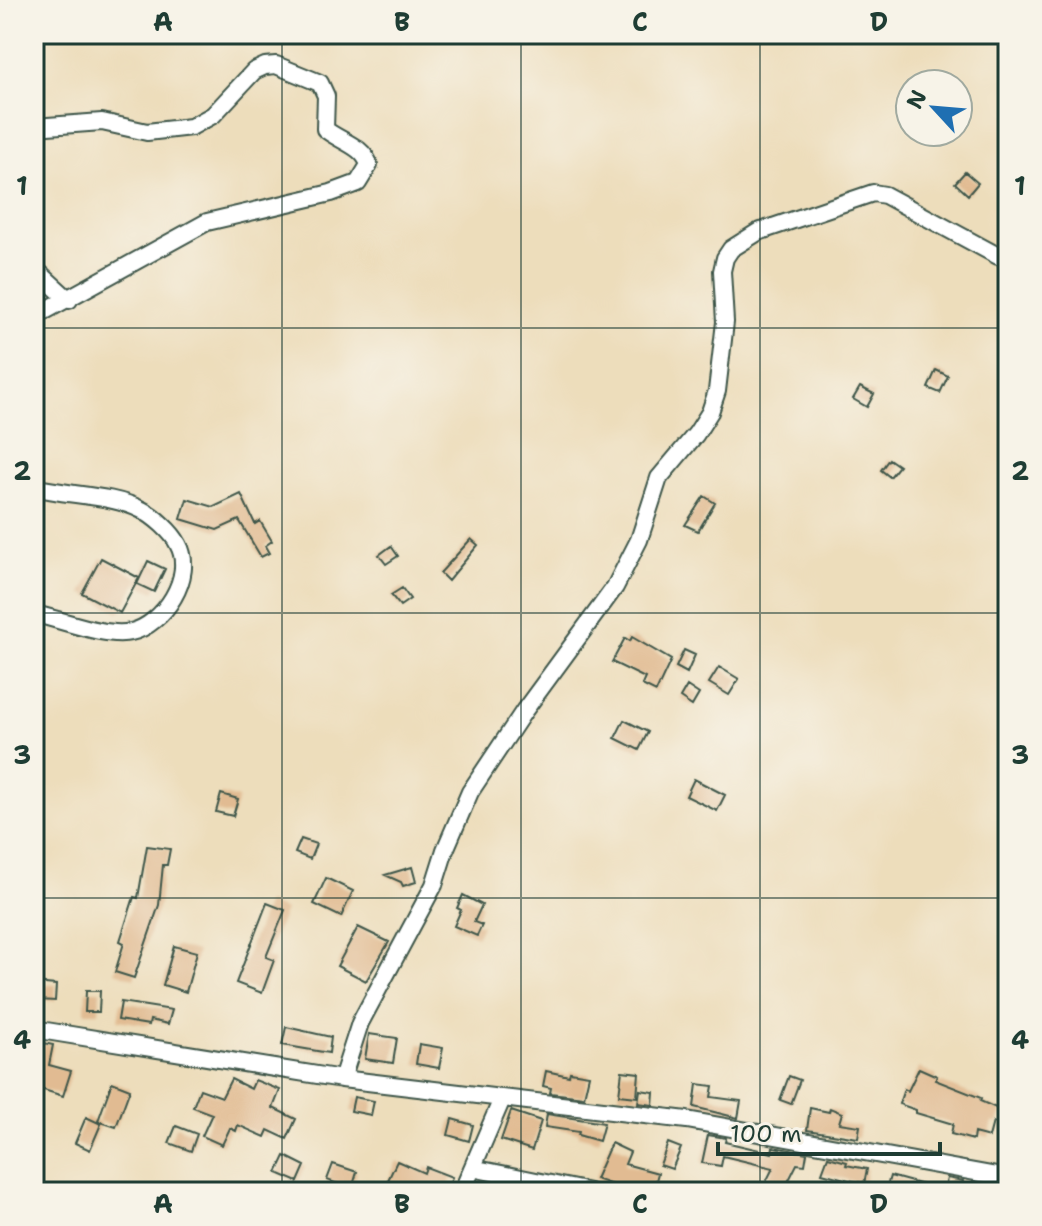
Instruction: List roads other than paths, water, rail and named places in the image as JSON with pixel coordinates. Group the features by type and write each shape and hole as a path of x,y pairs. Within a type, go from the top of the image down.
{"street":[{"path":"34,127 102,122 147,132 191,127 213,115 254,71 276,65 320,83 326,96 325,129 367,157 369,165 358,183 331,193 207,222 34,317"},
{"path":"342,1079 360,1023 434,885 470,792 524,711 615,587 639,540 659,478 710,412 717,391 725,322 722,271 731,249 758,232 873,193 885,195 1008,259"},
{"path":"34,268 69,300"},
{"path":"34,487 127,503 146,512 178,544 183,562 179,586 165,608 150,623 130,632 106,632 34,614"},
{"path":"34,1029 342,1079 687,1120 1008,1178"},
{"path":"462,1192 502,1099"},
{"path":"472,1168 590,1192"}]}
